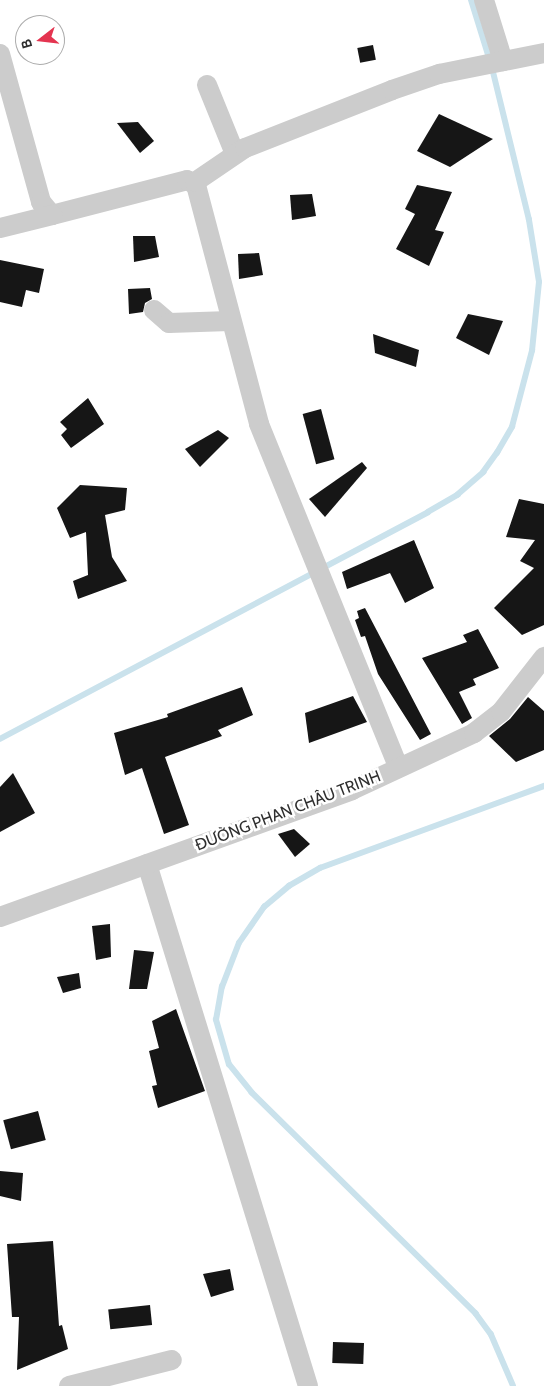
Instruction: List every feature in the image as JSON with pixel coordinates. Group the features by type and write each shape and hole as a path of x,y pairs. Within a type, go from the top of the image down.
{"street":[{"path":"484,0 501,62"},
{"path":"0,228 187,180 195,182 235,154 392,90 439,74 544,53"},
{"path":"0,54 41,202 52,215"},
{"path":"207,86 235,154"},
{"path":"195,182 230,321 259,424 399,768"},
{"path":"154,310 169,323 230,321"},
{"name":"ĐƯỜNG PHAN CHÂU TRINH","path":"0,917 352,790 474,733 501,712 544,657"},
{"path":"146,864 308,1386"},
{"path":"69,1386 172,1360"}],"building":[{"path":"373,45 376,60 360,63 357,48"},
{"path":"439,114 493,139 450,167 417,151"},
{"path":"138,122 154,141 140,153 117,123"},
{"path":"417,185 452,192 435,230 444,232 429,266 396,249 415,214 405,209"},
{"path":"312,194 316,216 292,220 290,195"},
{"path":"133,236 155,236 159,257 134,262"},
{"path":"259,253 263,275 239,279 238,254"},
{"path":"0,260 44,269 39,293 26,290 22,307 0,302"},
{"path":"150,288 152,299 145,303 143,312 129,314 128,289"},
{"path":"468,314 503,321 489,355 456,338"},
{"path":"373,334 419,350 416,367 375,353"},
{"path":"88,398 104,424 71,448 61,435 67,429 60,422"},
{"path":"321,409 334,459 316,464 303,414"},
{"path":"218,430 229,438 200,467 185,449"},
{"path":"362,462 367,468 325,517 309,499"},
{"path":"80,485 127,488 125,510 105,515 112,557 127,581 78,599 73,581 88,575 86,532 70,538 57,508"},
{"path":"519,499 544,504 544,625 522,635 494,608 534,568 520,561 535,540 506,537"},
{"path":"414,540 434,588 405,603 390,573 347,589 342,572"},
{"path":"365,608 431,734 420,740 378,674 365,636 361,637 355,620 359,618 357,611"},
{"path":"478,629 499,668 473,679 476,685 459,692 472,718 462,724 422,658 467,642 463,635"},
{"path":"242,687 253,715 218,730 222,736 165,757 189,825 164,834 142,768 125,775 114,733 168,717 167,714"},
{"path":"353,696 367,722 309,743 305,713"},
{"path":"528,697 544,711 544,750 516,762 489,736 510,719"},
{"path":"13,773 35,813 0,832 0,787"},
{"path":"294,829 310,844 295,857 278,834"},
{"path":"110,924 111,957 96,960 92,926"},
{"path":"134,950 154,952 147,989 129,989"},
{"path":"79,973 81,988 63,993 57,977"},
{"path":"176,1009 205,1091 158,1108 152,1086 157,1085 149,1051 159,1048 152,1021"},
{"path":"38,1111 46,1140 11,1149 3,1120"},
{"path":"0,1171 23,1173 21,1201 0,1196"},
{"path":"53,1241 59,1326 62,1325 68,1349 17,1370 19,1317 12,1317 7,1244"},
{"path":"230,1269 234,1290 211,1297 203,1274"},
{"path":"150,1305 152,1325 110,1329 108,1309"},
{"path":"333,1342 364,1343 363,1364 332,1363"}],"waterway":[{"path":"0,739 428,512 457,495 483,472 497,453 512,427 532,351 539,282 529,220 492,68 471,0"},
{"path":"513,1386 491,1335 476,1314 252,1093 229,1065 216,1020 222,987 239,943 264,907 289,886 320,868 544,786"}]}
